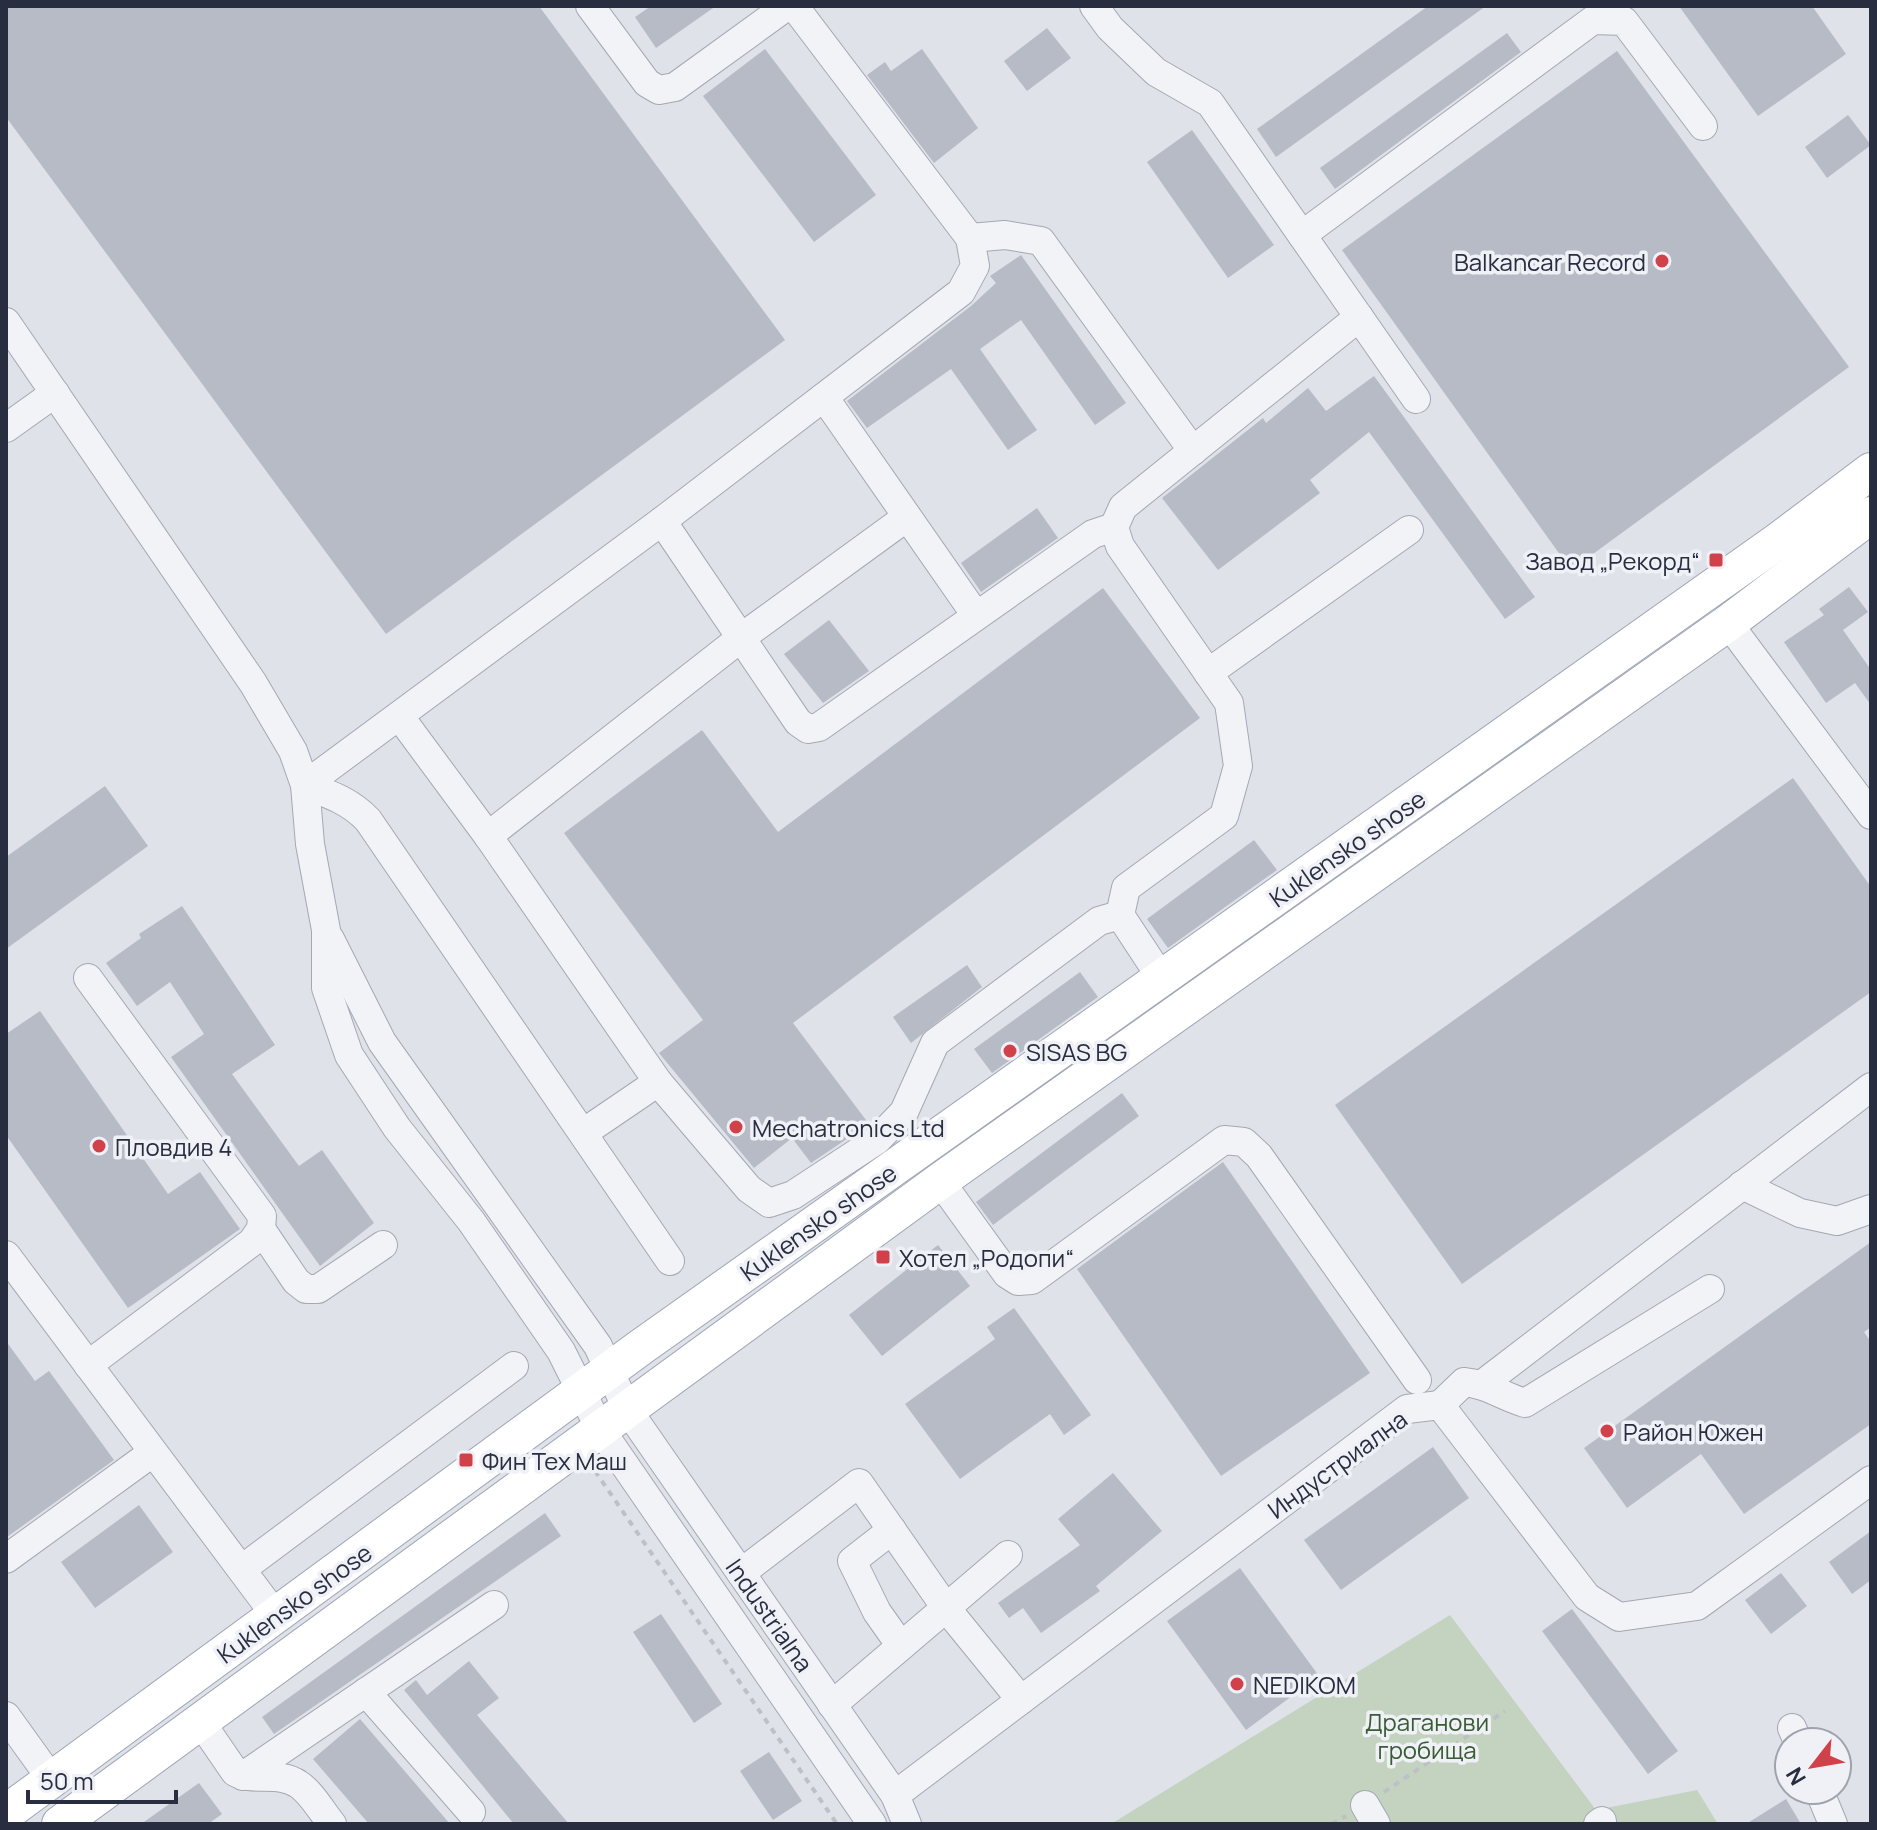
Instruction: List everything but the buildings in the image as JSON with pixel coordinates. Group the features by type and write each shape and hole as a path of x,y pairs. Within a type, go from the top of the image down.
{"main road":[{"name":"Kuklensko shose","path":"6,1813 595,1382 1778,541 1871,471"},
{"name":"Kuklensko shose","path":"60,1824 940,1181 1728,623 1871,515"}],"street":[{"path":"590,6 647,83 659,90 675,87 787,6"},
{"path":"305,785 662,521 961,292 975,266 970,238 794,6"},
{"path":"1094,6 1110,28 1156,72 1210,103 1416,399"},
{"path":"1302,235 1593,20 1624,21 1703,126"},
{"path":"970,238 1005,235 1041,241 1193,451"},
{"path":"1162,979 1120,915 1126,888 1224,816 1238,766 1229,703 1120,546 1114,527 1123,507 1359,317"},
{"path":"6,322 269,707 293,751 305,785 310,844 326,930 326,988 349,1055 397,1128 471,1221 561,1351 595,1382 614,1419"},
{"path":"6,428 55,393"},
{"path":"824,397 975,614"},
{"path":"488,836 742,637 907,517"},
{"path":"662,521 798,722 808,729 819,727 975,614 1093,534 1114,527"},
{"path":"1208,673 1409,530"},
{"path":"1728,623 1871,815"},
{"path":"400,717 488,836 658,1082 749,1189 769,1203 793,1195 877,1140 904,1112 935,1043 1099,921 1120,915"},
{"path":"305,785 337,796 356,807 368,820 670,1261"},
{"path":"326,930 382,1042 598,1346 595,1382"},
{"path":"88,978 262,1216 261,1229 252,1242 88,1365"},
{"path":"583,1133 658,1082"},
{"path":"1484,1383 1871,1087"},
{"path":"940,1181 1007,1274 1018,1281 1032,1280 1224,1140 1244,1142 1259,1156 1417,1380"},
{"path":"1742,1185 1800,1213 1837,1221 1871,1209"},
{"path":"261,1229 296,1281 306,1289 318,1289 383,1245"},
{"path":"6,1255 276,1616"},
{"path":"1440,1405 1464,1382 1484,1383 1503,1396 1525,1403 1710,1289"},
{"path":"242,1569 514,1366"},
{"name":"Индустриална","path":"895,1795 1407,1409 1440,1405 1587,1597 1619,1617 1697,1606 1871,1480"},
{"name":"Industrialna","path":"614,1419 741,1573 895,1795 907,1824"},
{"name":"Industrialna","path":"614,1419 872,1824"},
{"path":"6,1559 152,1453"},
{"path":"741,1573 859,1483 946,1608 1021,1700"},
{"path":"892,1530 852,1561 877,1612 901,1646"},
{"path":"832,1705 1008,1555"},
{"path":"243,1776 494,1605"},
{"path":"366,1692 471,1812"},
{"path":"6,1716 52,1780"},
{"path":"200,1721 235,1772 243,1776 285,1778 300,1784 332,1824"}],"path":[{"path":"595,1471 837,1824"},
{"path":"1332,1824 1370,1815 1505,1711"}],"green space":[{"name":"Драганови гробища","path":"1450,1615 1596,1810 1697,1790 1718,1824 1111,1824"}],"place":[{"name":"Balkancar Record","path":"1662,261"},
{"name":"Завод „Рекорд“","path":"1716,560"},
{"name":"SISAS BG","path":"1010,1051"},
{"name":"Mechatronics Ltd","path":"736,1127"},
{"name":"Пловдив 4","path":"99,1146"},
{"name":"Хотел „Родопи“","path":"883,1257"},
{"name":"Район Южен","path":"1607,1431"},
{"name":"Фин Тех Маш","path":"466,1460"},
{"name":"NEDIKOM","path":"1237,1684"}]}
